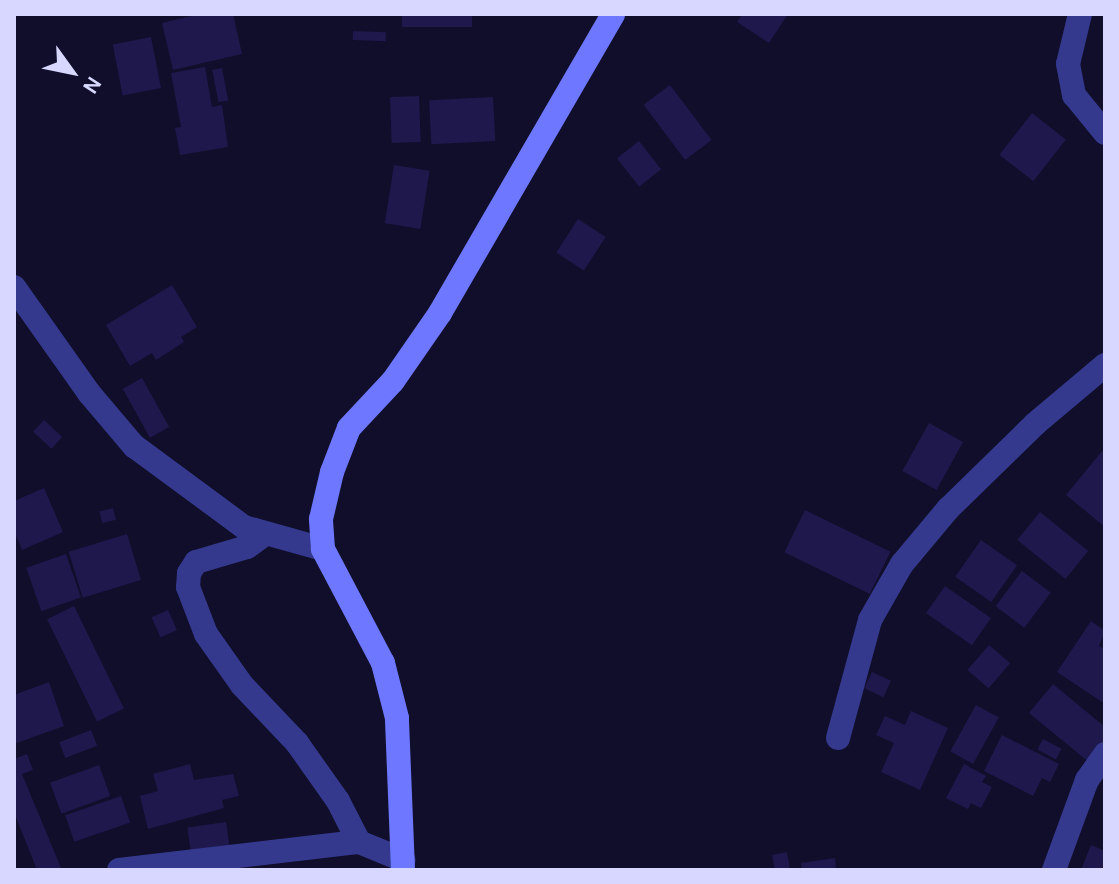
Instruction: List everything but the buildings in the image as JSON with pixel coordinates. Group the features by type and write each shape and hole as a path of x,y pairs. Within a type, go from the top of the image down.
{"street":[{"path":"119,870 359,842 403,865 397,718 383,663 323,549 321,519 332,472 349,428 393,381 440,313 613,14"},
{"path":"1080,14 1068,64 1074,95 1105,133"},
{"path":"14,287 89,393 134,446 244,527 323,549"},
{"path":"838,738 870,620 902,564 948,509 1035,424 1105,365"},
{"path":"265,534 247,547 196,562 189,573 188,587 206,634 242,685 297,743 338,801 359,842"},
{"path":"1054,870 1087,780 1105,754"}]}
